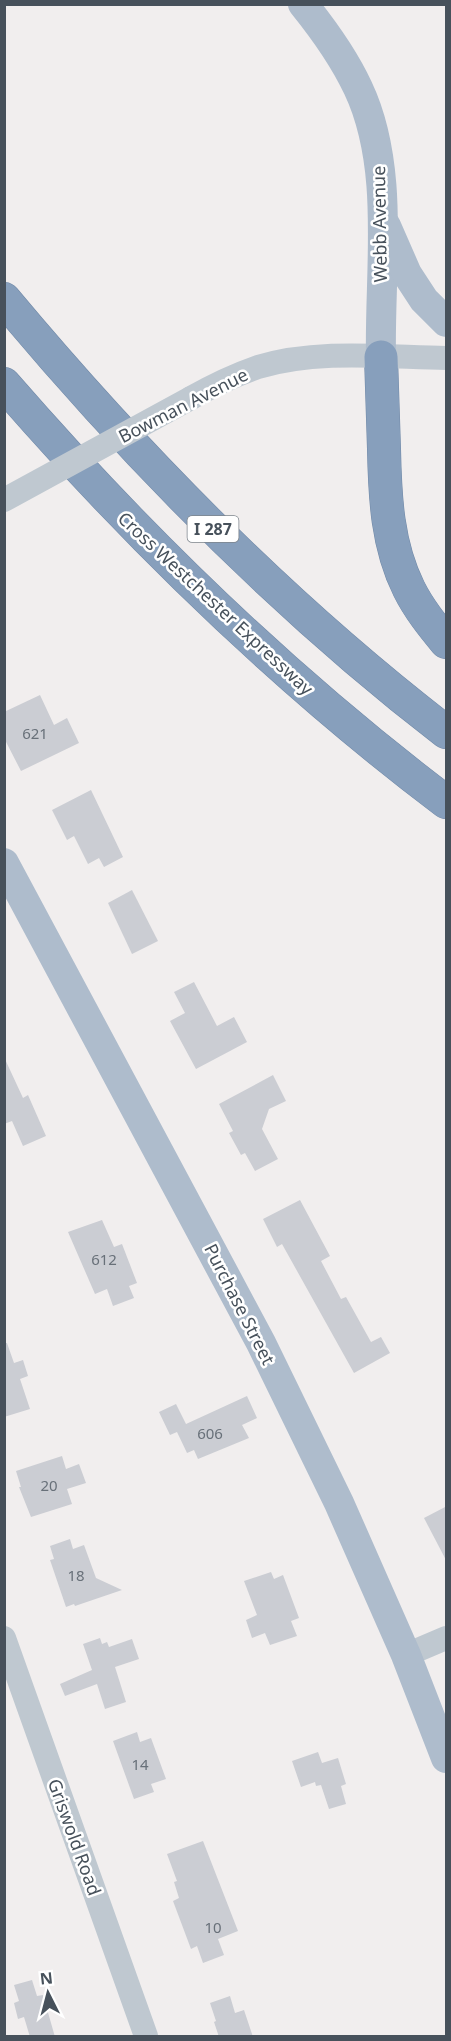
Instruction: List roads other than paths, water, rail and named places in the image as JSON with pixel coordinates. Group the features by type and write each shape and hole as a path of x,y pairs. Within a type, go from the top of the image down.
{"highway":[{"name":"I 287","path":"4,299 105,417 211,527 330,637 447,732"},
{"path":"381,357 385,488 392,539 408,588 420,609 447,642"},
{"name":"Cross Westchester Expressway","path":"4,384 118,510 229,620 317,698 447,802"}],"main road":[{"name":"Webb Avenue","path":"303,4 344,62 359,90 371,124 378,154 382,218 381,357"},
{"path":"382,218 407,274 424,300 447,322"},
{"name":"Purchase Street","path":"4,863 261,1343 339,1503 406,1655 447,1758"}],"street":[{"name":"Bowman Avenue","path":"4,500 191,398 258,367 332,356 447,358"},
{"name":"Griswold Road","path":"4,1638 146,2037"},
{"path":"406,1655 447,1638"}]}
